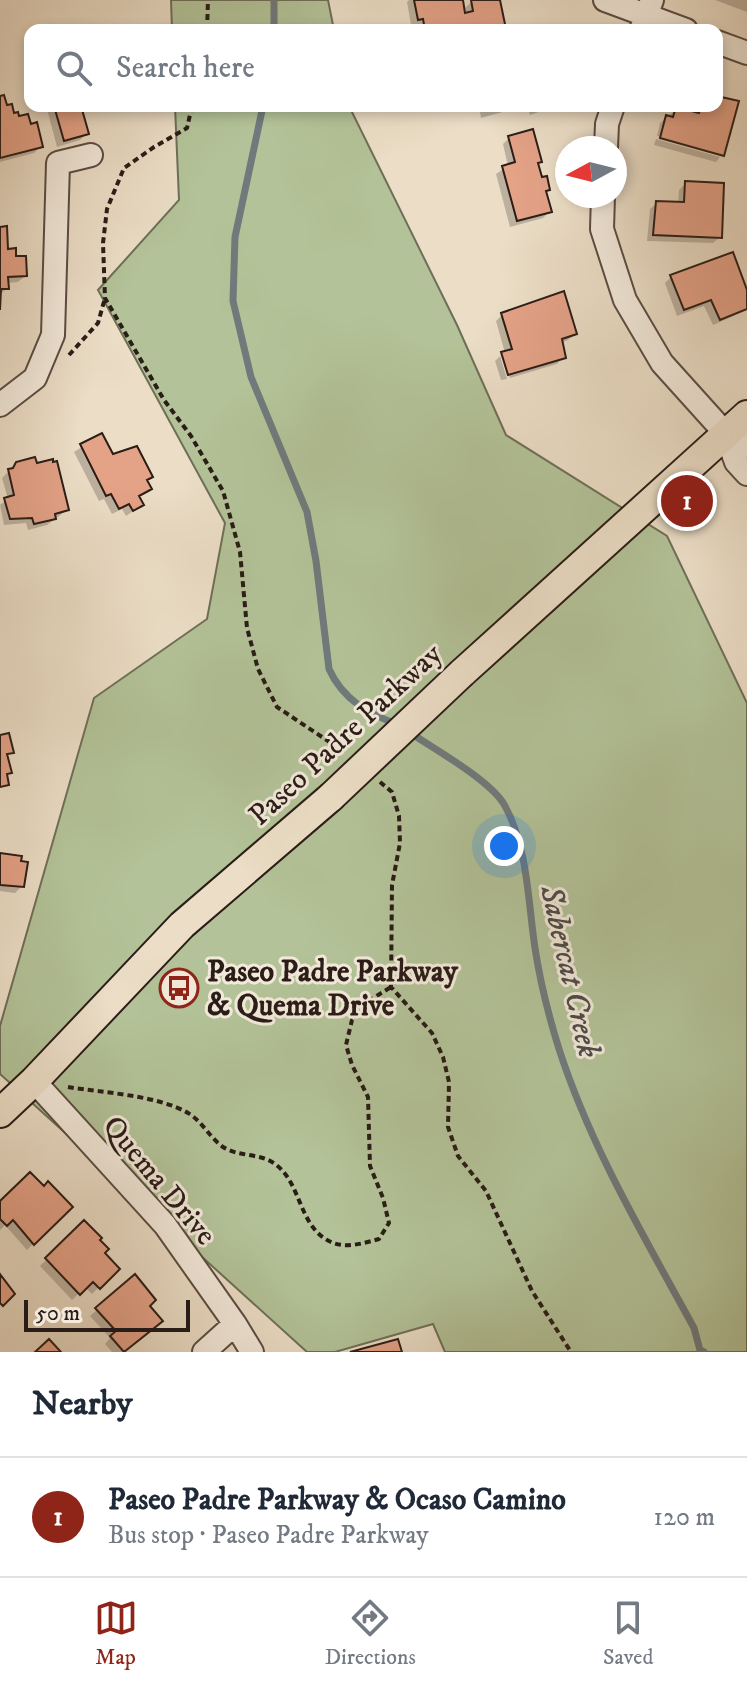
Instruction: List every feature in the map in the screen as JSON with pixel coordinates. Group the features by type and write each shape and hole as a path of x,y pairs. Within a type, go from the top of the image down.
{"main road":[{"name":"Paseo Padre Parkway","path":"0,1113 182,925 331,797 462,673 736,440 747,415"}],"street":[{"path":"605,0 670,24"},
{"path":"723,44 747,53"},
{"path":"606,136 611,112"},
{"path":"0,405 35,378 53,335 58,163 91,155"},
{"path":"603,208 602,229 625,300 662,363 736,440 736,462 747,474"},
{"name":"Quema Drive","path":"34,1081 165,1225 252,1352"},
{"path":"204,1352 235,1324"}],"path":[{"path":"207,24 208,0"},
{"path":"35,378 75,351 98,323 105,298 103,243 107,209 124,168 187,128 191,112"},
{"path":"105,298 149,375 191,436 223,491 240,552 247,628 258,669 277,707 343,751"},
{"path":"379,781 392,792 399,816 400,843 392,885 391,987 432,1033 443,1057 449,1082 448,1127 458,1156 486,1191 532,1291 571,1352"},
{"path":"34,1081 166,1104 190,1114 225,1148 274,1162 289,1178 311,1225 331,1242 351,1246 379,1239 389,1223 370,1166 368,1097 346,1045 352,1020 367,1002 391,987"}],"green space":[{"path":"171,0 328,0 333,24 172,24"},
{"path":"175,112 352,112 457,325 506,435 667,536 747,703 747,1352 445,1352 433,1324 335,1352 307,1352 0,1074 0,1026 94,698 207,619 225,523 98,290 179,200"}],"building":[{"path":"414,0 463,0 465,13 473,11 471,0 500,0 505,24 424,24 423,19 418,20"},
{"path":"4,95 7,105 12,104 14,113 18,112 19,116 28,114 31,124 37,122 43,147 0,158 0,96"},
{"path":"723,97 739,101 724,156 660,138 666,115 673,117 674,112 723,112"},
{"path":"56,112 83,112 89,134 64,141"},
{"path":"533,129 542,162 538,163 542,177 547,176 550,190 546,191 552,212 517,221 502,166 515,162 508,136"},
{"path":"685,181 724,183 722,238 653,235 656,201 684,202"},
{"path":"7,226 8,249 16,248 16,256 26,256 27,276 8,277 9,289 1,289 0,310 0,227"},
{"path":"733,252 747,290 747,309 720,320 711,300 684,310 670,275"},
{"path":"564,291 577,334 562,339 566,358 508,375 501,352 512,349 501,313"},
{"path":"102,433 113,454 137,446 153,477 147,480 152,489 139,496 144,505 133,511 129,504 119,509 111,494 106,496 80,444"},
{"path":"35,457 37,463 57,461 69,510 55,514 56,519 34,524 32,518 10,519 4,498 14,495 8,469 13,468 16,462"},
{"path":"9,733 14,753 7,754 12,773 7,774 9,785 0,787 0,735"},
{"path":"0,853 22,856 21,861 28,862 24,887 0,885"},
{"path":"30,1172 44,1186 48,1181 73,1207 34,1245 13,1220 7,1226 0,1219 0,1201"},
{"path":"84,1220 102,1238 100,1240 109,1249 105,1253 120,1269 100,1289 93,1282 80,1295 45,1258"},
{"path":"0,1274 15,1294 3,1306 0,1303"},
{"path":"135,1274 156,1300 150,1306 163,1321 124,1352 110,1336 116,1331 95,1308"},
{"path":"49,1339 61,1352 35,1352"},
{"path":"398,1339 402,1352 350,1352"}],"waterway":[{"name":"Sabercat Creek","path":"274,0 274,24"},
{"name":"Sabercat Creek","path":"262,112 235,237 233,301 251,377 307,512 329,669 349,697 377,716 399,725"},
{"name":"Sabercat Creek","path":"409,732 488,786 505,806 513,822 523,857 545,999 572,1086 603,1157 694,1328 700,1350 704,1352"}],"place":[{"name":"Paseo Padre Parkway & Ocaso Camino","path":"687,501"},
{"name":"Paseo Padre Parkway & Quema Drive","path":"179,988"}]}
